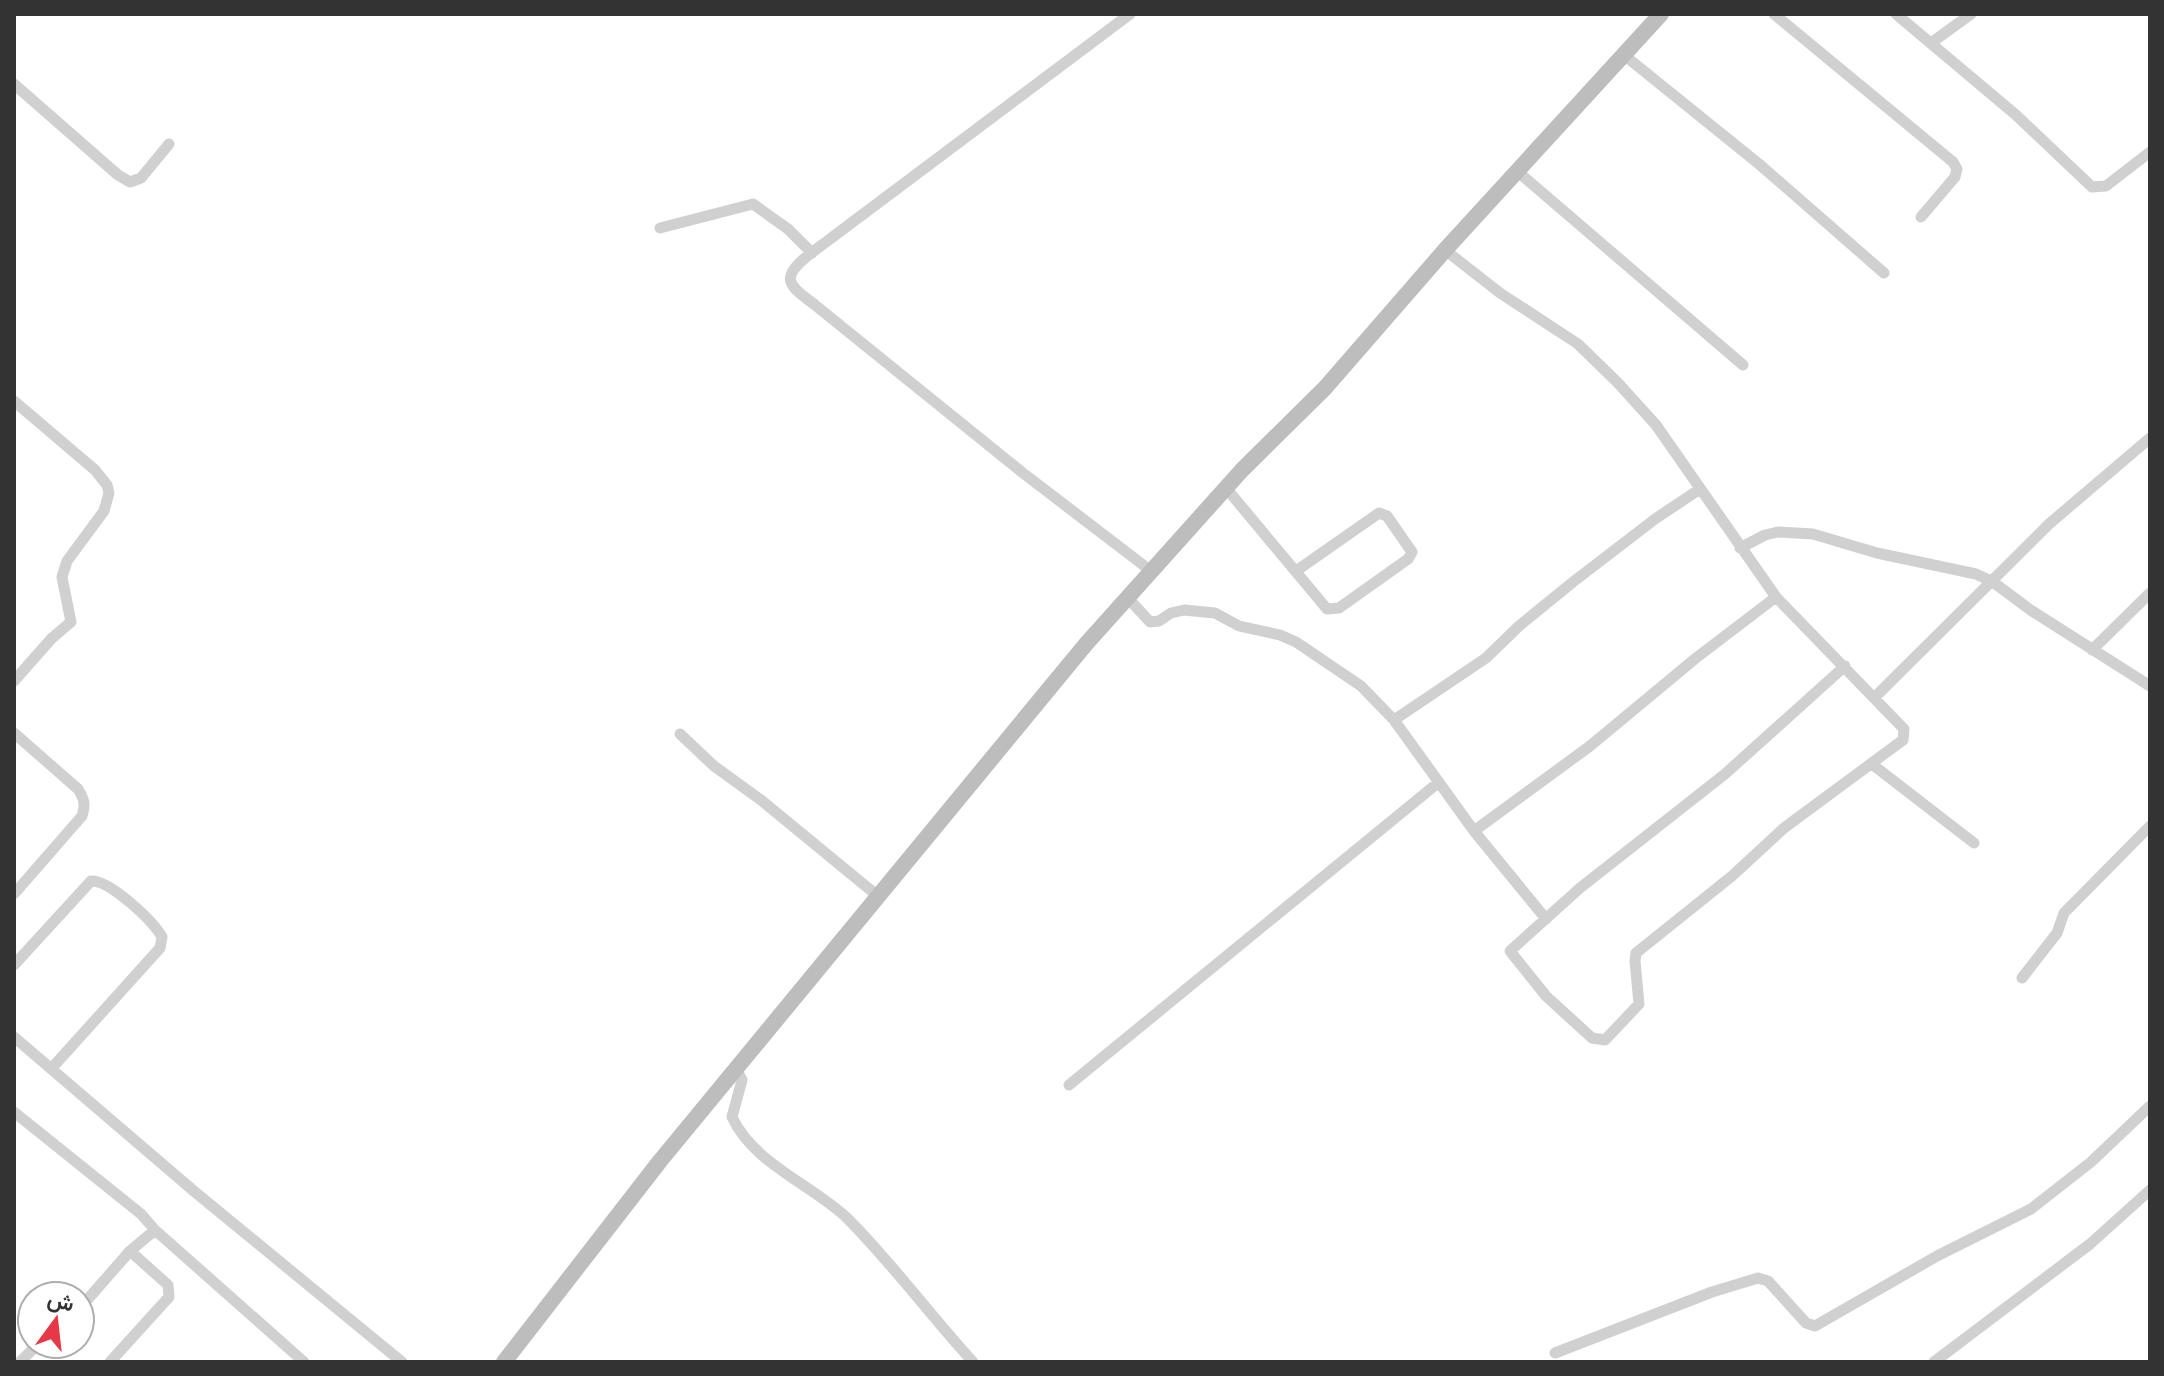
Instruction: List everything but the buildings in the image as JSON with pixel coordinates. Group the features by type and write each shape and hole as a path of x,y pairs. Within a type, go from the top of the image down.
{"street":[{"path":"1130,14 812,253 794,268 790,279 791,284 1023,473 1151,571"},
{"path":"504,1362 651,1173 1127,597 1226,488 1325,388 1445,250 1661,14"},
{"path":"1774,14 1953,162 1957,169 1955,177 1921,217"},
{"path":"1896,14 2016,115 2079,178 2092,187 2106,186 2150,152"},
{"path":"1931,43 1971,14"},
{"path":"1624,55 1759,164 1884,273"},
{"path":"14,84 130,182 141,178 169,144"},
{"path":"1517,171 1743,365"},
{"path":"660,228 753,204 788,229 812,253"},
{"path":"1445,250 1500,293 1578,344 1618,383 1656,425 1776,597 1845,666 1904,729 1904,737 1873,765 1784,828 1669,929 1636,953 1639,1004 1605,1040 1592,1038 1546,996 1510,951 1580,888 1725,774 1845,666"},
{"path":"14,401 95,470 107,485 109,493 104,511 67,561 62,577 71,622 52,638 14,681"},
{"path":"1874,698 2049,524 2150,438"},
{"path":"1226,488 1327,609 1333,610 1408,559 1412,552 1387,516 1379,513 1296,571"},
{"path":"1394,720 1486,658 1573,582 1700,489"},
{"path":"1740,548 1765,535 1793,532 1813,534 1877,553 1958,569 1993,582 2032,611 2150,686"},
{"path":"2092,650 2150,593"},
{"path":"1127,597 1150,622 1184,610 1206,611 1239,626 1280,635 1296,642 1361,686 1394,720 1474,831 1546,919"},
{"path":"1474,831 1590,746 1696,658 1776,597"},
{"path":"14,733 78,789 85,800 82,816 14,894"},
{"path":"680,734 723,773 761,800 879,897"},
{"path":"1873,765 1974,843"},
{"path":"1069,1085 1439,782"},
{"path":"2022,978 2057,933 2064,913 2073,902 2150,826"},
{"path":"14,965 91,881 107,884 162,937 160,948 51,1069"},
{"path":"14,1037 195,1192 402,1362"},
{"path":"736,1069 742,1080 732,1117 746,1139 846,1217 973,1362"},
{"path":"1555,1353 1712,1292 1758,1278 1768,1281 1806,1323 1815,1326 1937,1256 2031,1209 2091,1162 2150,1106"},
{"path":"14,1112 141,1214 155,1230 304,1362"},
{"path":"1934,1362 2090,1244 2150,1190"},
{"path":"96,1290 130,1251 155,1230"},
{"path":"110,1362 169,1297 168,1285 130,1251"}]}
